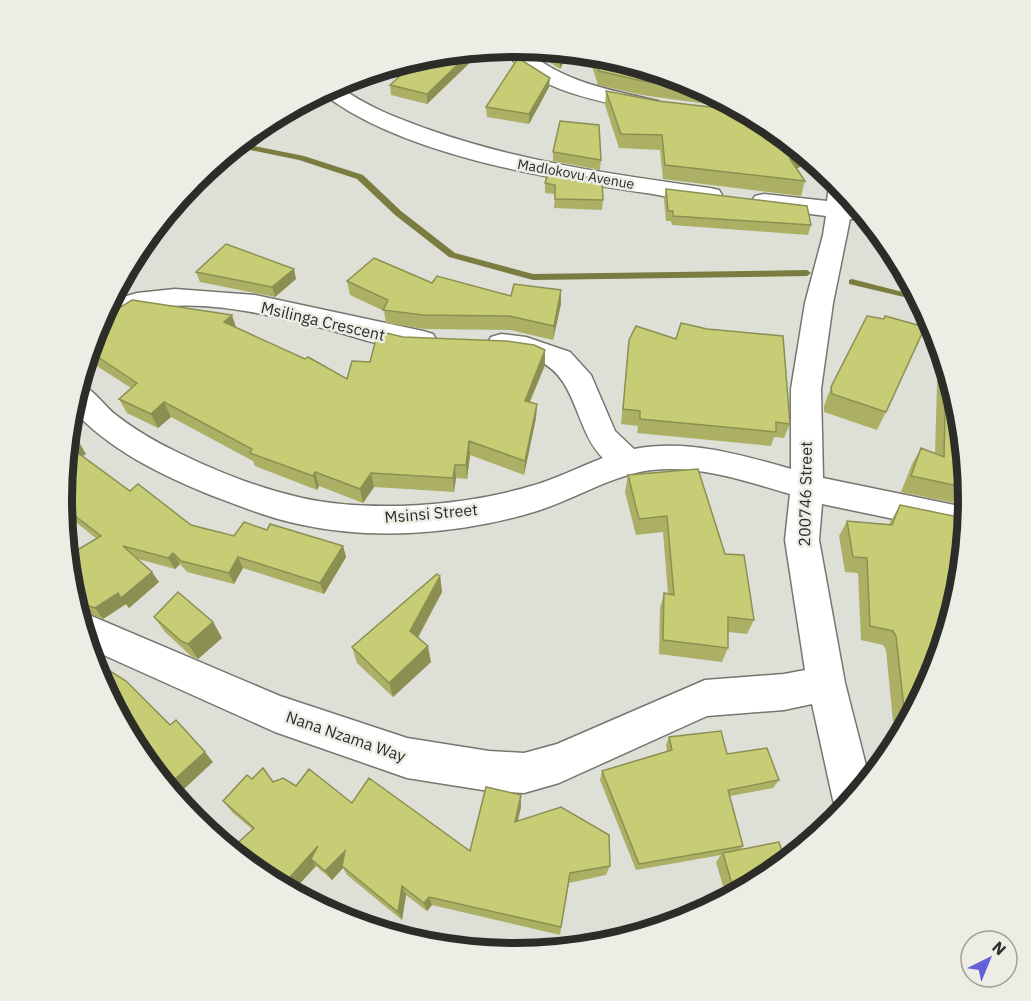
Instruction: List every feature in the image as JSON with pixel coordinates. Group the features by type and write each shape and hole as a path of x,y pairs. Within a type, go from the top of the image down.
{"street":[{"path":"525,57 537,69 573,86 668,109"},
{"name":"Madlokovu Avenue","path":"338,95 361,110 449,146 523,165 621,183 734,198 843,202"},
{"name":"200746 Street","path":"847,206 836,235 819,303 806,389 807,486 802,540 826,683 852,790"},
{"name":"Msilinga Crescent","path":"117,306 181,297 232,300 409,340 520,345 553,354 564,362 582,385 591,414 605,440 627,462"},
{"name":"Msinsi Street","path":"84,402 106,424 137,445 185,469 261,500 326,516 378,518 451,514 519,503 563,490 627,462 670,457 715,462 764,472 807,486 958,519"},
{"name":"Nana Nzama Way","path":"93,633 275,712 407,758 489,771 524,773 560,764 705,698 784,692 826,683"}],"building":[{"path":"518,58 550,78 529,114 486,107"},
{"path":"462,61 427,94 390,85 405,71"},
{"path":"597,65 630,72 666,84 643,81 599,71"},
{"path":"606,91 658,101 722,108 762,132 795,157 790,159 805,181 665,165 662,135 621,134"},
{"path":"560,121 599,125 601,160 553,152"},
{"path":"549,170 602,180 603,200 555,199 555,185 545,183"},
{"path":"666,189 807,206 811,225 673,216 673,211 668,211"},
{"path":"226,244 294,269 272,287 196,272"},
{"path":"374,258 432,283 437,276 511,296 514,284 561,290 554,326 509,316 423,315 383,310 388,300 347,281"},
{"path":"132,300 232,315 224,322 305,359 308,357 347,379 352,361 370,362 378,331 403,337 506,341 534,345 545,350 525,401 537,404 525,461 469,441 466,465 455,465 453,478 371,473 360,489 315,472 313,476 250,453 252,449 164,402 151,414 119,399 137,383 97,356 115,310"},
{"path":"867,316 884,319 885,316 923,326 924,329 886,412 832,394 831,387"},
{"path":"681,323 707,329 783,336 790,424 776,422 776,432 640,419 640,411 623,409 629,340 636,326 676,339"},
{"path":"945,392 955,443 959,486 911,476 921,448 944,457"},
{"path":"75,451 130,491 138,484 191,525 234,536 244,522 267,530 270,524 343,546 320,583 238,557 229,573 181,561 173,553 168,558 123,546 152,572 121,598 118,593 95,608 85,605 75,551 101,536 72,514"},
{"path":"698,469 725,554 744,555 754,620 728,617 728,648 663,640 664,593 674,595 667,516 639,519 628,475"},
{"path":"900,505 958,517 955,558 944,615 925,670 907,709 904,708 896,636 893,631 870,626 867,558 853,557 847,521 892,525"},
{"path":"437,574 440,576 410,631 428,646 389,683 352,647"},
{"path":"178,592 213,622 188,644 181,641 154,617"},
{"path":"110,671 126,681 170,725 176,720 205,752 175,779 160,765 131,722 108,673"},
{"path":"721,731 727,754 767,748 779,780 728,790 743,846 639,864 602,771 672,750 669,737"},
{"path":"263,768 273,782 283,778 296,786 309,769 352,803 369,778 470,851 486,787 521,795 515,822 561,807 609,835 610,866 570,873 561,927 429,897 424,903 402,886 398,912 342,866 345,851 325,871 311,859 318,846 287,880 236,844 254,828 223,801 247,775 252,779"},
{"path":"779,842 783,854 733,887 723,853"}],"waterway":[{"path":"248,147 301,158 360,177 398,213 452,255 533,277 807,273"},
{"path":"852,282 909,296"}]}
